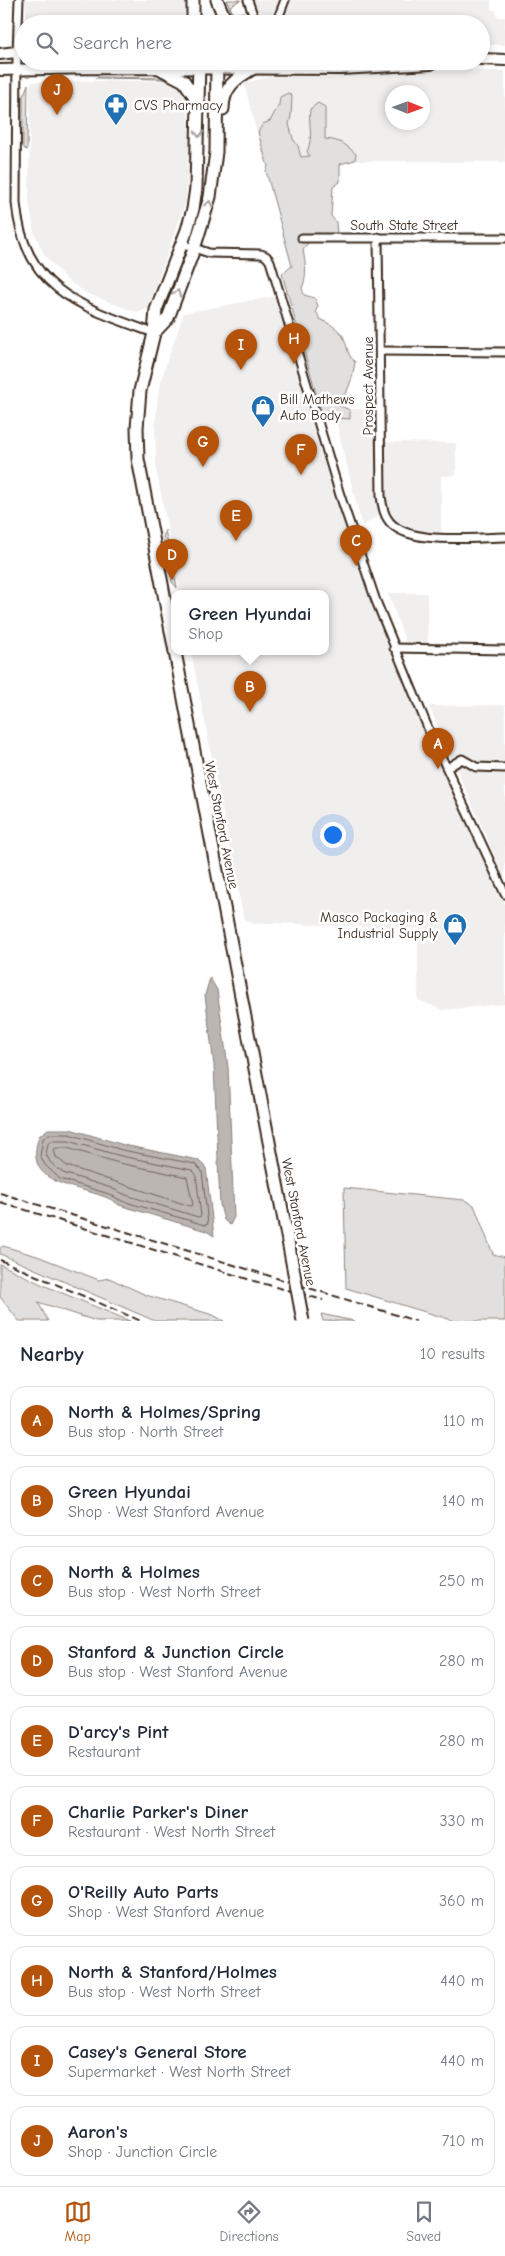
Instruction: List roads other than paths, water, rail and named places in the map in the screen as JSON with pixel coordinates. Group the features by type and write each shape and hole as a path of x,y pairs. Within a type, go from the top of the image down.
{"main road":[{"path":"193,0 193,15"},
{"path":"198,0 199,15"},
{"path":"217,0 217,15"},
{"path":"217,0 223,15"},
{"path":"0,54 15,52"},
{"path":"490,59 505,60"},
{"path":"0,70 15,69"},
{"path":"163,70 184,81 199,103"},
{"name":"West Stanford Avenue","path":"171,636 139,471 136,428 140,391 154,333 156,310 182,244 193,209 196,188 199,70"},
{"name":"West Stanford Avenue","path":"154,333 168,318 194,249 210,197 216,152 217,70"},
{"path":"216,152 222,142 224,95 234,81 250,70"},
{"name":"West Stanford Avenue","path":"175,655 303,1321"}],"street":[{"path":"19,0 19,15"},
{"path":"248,0 252,15"},
{"path":"279,15 285,0"},
{"path":"16,70 16,203 18,222 31,258 48,280 70,298 154,333"},
{"name":"Prospect Avenue","path":"378,237 381,496 386,518 397,529 423,537 505,537"},
{"name":"South State Street","path":"302,238 505,238"},
{"path":"182,244 194,249 217,254 261,254 270,261 340,495 366,574 394,648 505,894"},
{"path":"380,351 505,352"},
{"path":"394,648 505,650"},
{"path":"447,768 462,760 476,768 505,768"}],"water":[{"path":"210,978 217,990 228,1067 234,1217 230,1225 224,1220 220,1205 214,1065 205,995"},
{"path":"48,1129 70,1129 124,1145 198,1160 206,1168 214,1236 206,1231 119,1205 108,1198 62,1184 49,1178 40,1168 36,1155 39,1136"}],"railway":[{"path":"0,1193 416,1321"},
{"path":"0,1202 254,1281 323,1300"},
{"path":"0,1260 141,1321"}],"place":[{"name":"Aaron's","path":"57,115"},
{"name":"CVS Pharmacy","path":"116,126"},
{"name":"North & Stanford/Holmes","path":"294,364"},
{"name":"Casey's General Store","path":"241,370"},
{"name":"Bill Mathews Auto Body","path":"263,428"},
{"name":"O'Reilly Auto Parts","path":"203,467"},
{"name":"Charlie Parker's Diner","path":"301,475"},
{"name":"D'arcy's Pint","path":"236,541"},
{"name":"North & Holmes","path":"356,566"},
{"name":"Stanford & Junction Circle","path":"172,580"},
{"name":"Green Hyundai","path":"250,712"},
{"name":"North & Holmes/Spring","path":"438,769"},
{"name":"Masco Packaging & Industrial Supply","path":"455,946"}]}
